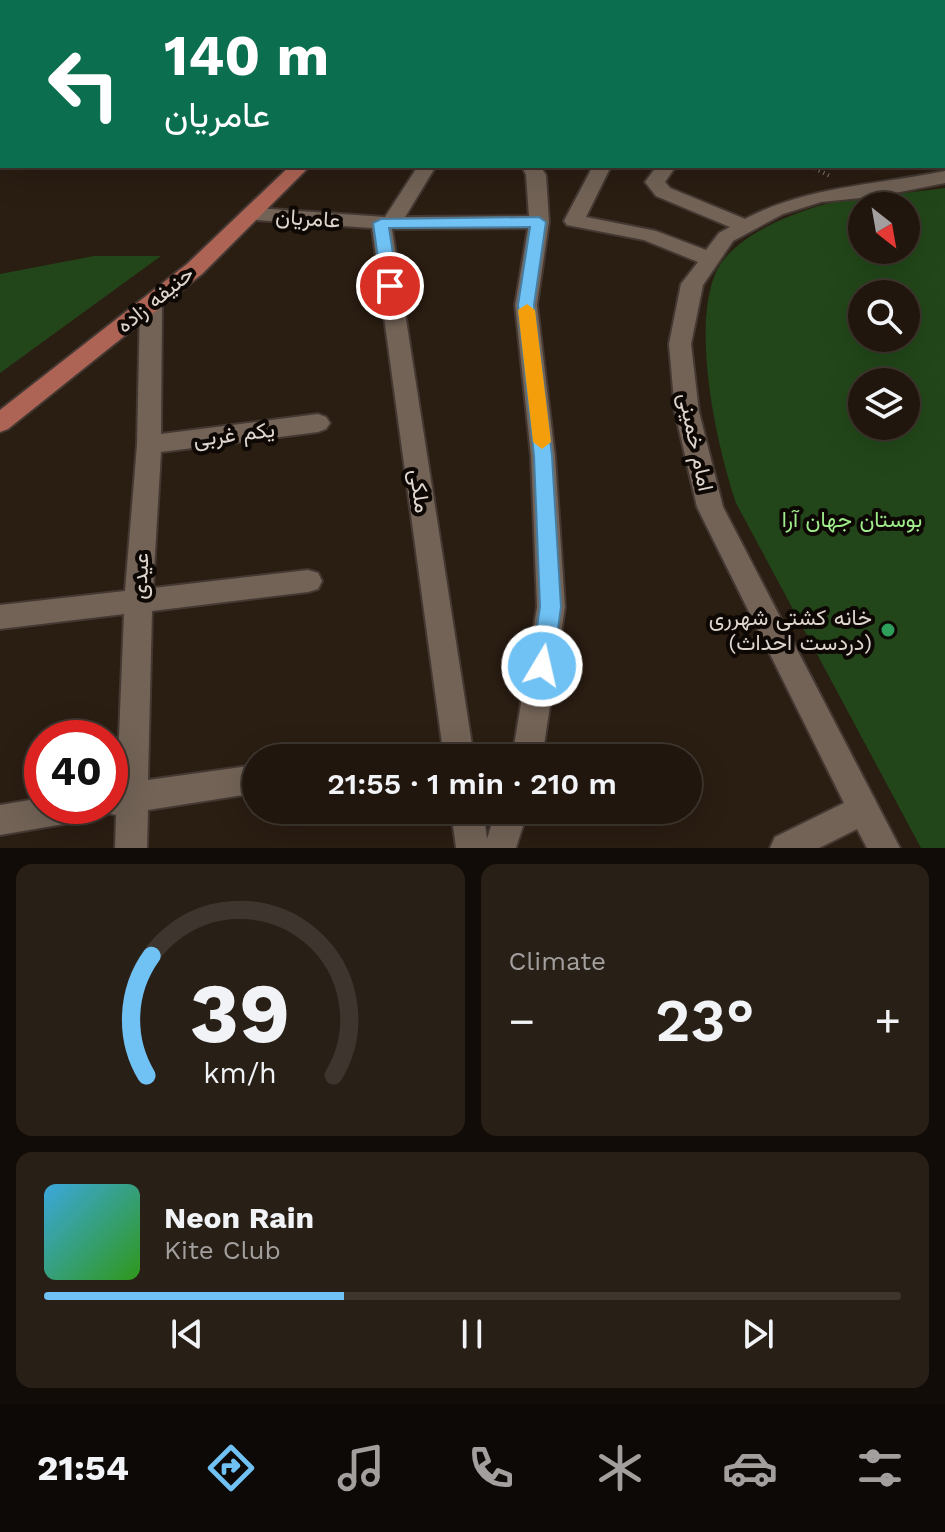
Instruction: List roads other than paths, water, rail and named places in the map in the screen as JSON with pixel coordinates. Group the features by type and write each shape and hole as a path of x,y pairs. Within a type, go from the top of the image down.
{"main road":[{"name":"حنیفه زاده","path":"0,423 151,304 256,214 299,168"}],"street":[{"path":"386,223 426,168"},
{"path":"529,744 551,607 543,456 526,305 539,222 536,175 532,168"},
{"path":"601,168 574,221 649,235 710,259"},
{"path":"666,168 655,182 663,192 745,226"},
{"name":"امام خمینی","path":"884,848 710,507 687,412 680,344 692,284 726,237 776,210 819,196 880,190 945,177"},
{"name":"عامریان","path":"256,214 386,223 539,222"},
{"name":"ملکی","path":"386,223 457,744"},
{"name":"عیدی","path":"128,725 149,445 151,304"},
{"name":"یکم غربی","path":"149,445 318,423"},
{"path":"0,617 308,581"},
{"path":"128,798 242,781"},
{"path":"786,848 864,809"},
{"path":"0,820 24,816"},
{"name":"عیدی","path":"127,824 131,848"},
{"path":"469,824 472,848"},
{"path":"500,848 508,824"}],"place":[{"name":"خانه کشتی شهرری (دردست احداث)","path":"888,630"}],"park label":[{"name":"بوستان جهان آرا","path":"852,519"}]}
